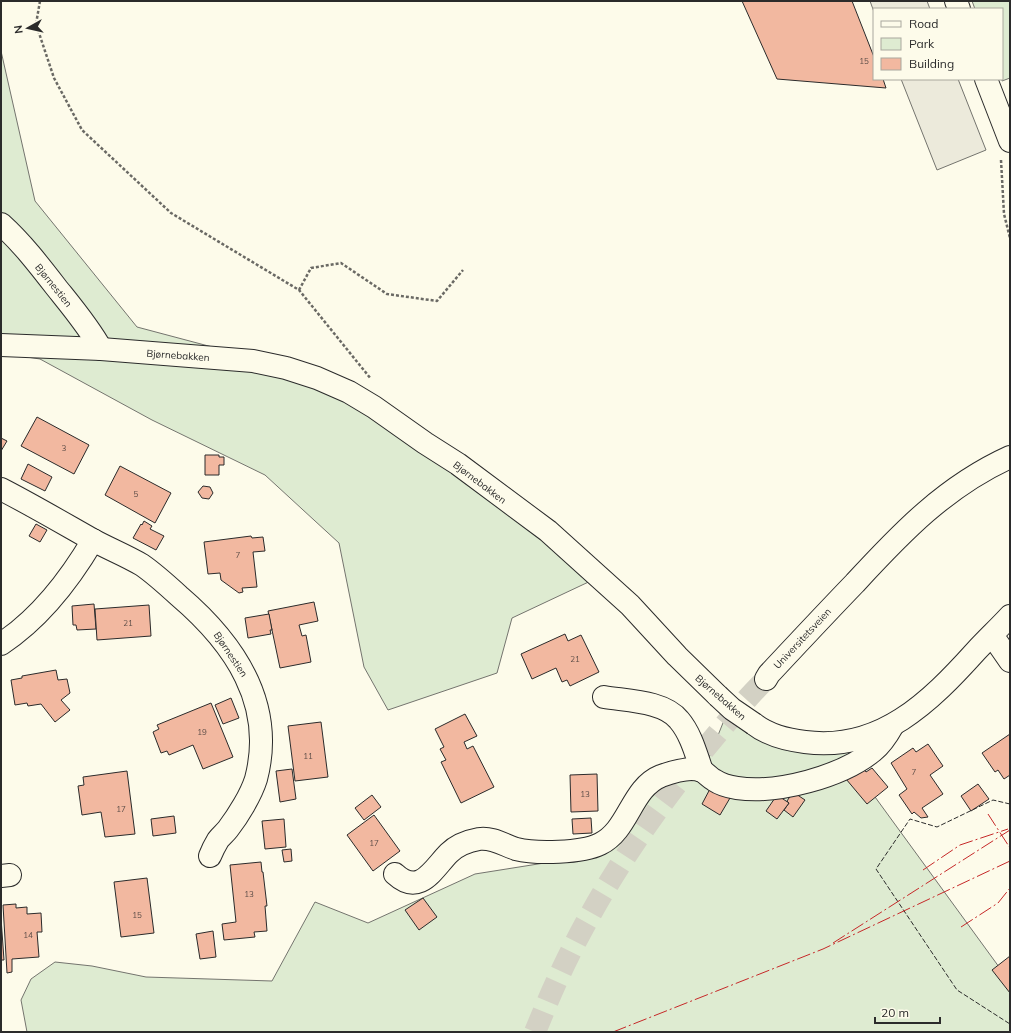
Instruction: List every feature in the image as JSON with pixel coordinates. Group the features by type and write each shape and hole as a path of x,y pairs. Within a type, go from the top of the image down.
{"street":[{"path":"986,80 1005,148"},
{"name":"Bjørnestien","path":"1,224 11,233 34,260 91,332 101,349"},
{"name":"Bjørnebakken","path":"1,345 101,349 253,361 286,368 317,378 349,392 374,407 458,464 548,531 630,605 677,656 732,709 760,729 792,740 820,744 846,741 870,736 893,725 933,696 956,674 1010,616"},
{"name":"Universitetsveien","path":"1010,457 977,474 943,497 901,534 769,674 766,679 772,675 905,548 947,512 980,489 1010,474"},
{"name":"Bjørnestien","path":"1,489 142,566 196,610 217,632 234,654 248,679 256,705 261,727 261,756 255,781 244,805 214,848"},
{"path":"1,644 12,636 52,598 69,577 93,540"},
{"path":"992,635 1010,661"},
{"path":"604,697 657,705 671,712 680,720 702,771"},
{"name":"Bjørnebakken","path":"395,874 402,880 415,884 427,878 450,852 462,844 480,839 500,842 517,849 538,852 558,852 599,845 614,834 644,788 660,776 683,769 702,771 716,781 735,788 759,790 784,787 836,773 856,763 874,750 886,738 893,725"}],"path":[{"path":"40,1 36,24 54,78 82,130 171,213 299,290 371,378 374,407"},
{"path":"1005,148 1004,214 1010,238"},
{"path":"299,290 311,268 341,264 387,294 437,300 464,270"}],"green space":[{"path":"972,1 1010,1 1010,78 1002,81 1003,8 975,8"},
{"path":"1,51 35,201 137,327 216,348 292,372 385,420 597,578 512,618 497,673 388,710 364,667 339,543 265,475 152,420 40,359 1,353"},
{"path":"727,713 755,722 827,740 853,739 859,775 1010,982 1010,1032 27,1032 21,1000 31,979 55,962 92,966 146,977 272,981 315,902 368,923 475,874 601,854 654,793 706,765"}],"shaded area":[{"path":"870,1 927,1 930,8 873,8 873,9"},
{"path":"901,80 958,80 986,150 937,170"}],"building":[{"path":"742,1 852,1 873,54 873,80 883,80 886,88 777,79"},
{"path":"37,417 89,445 74,474 21,446"},
{"path":"1,438 7,441 1,451"},
{"path":"205,455 219,455 219,457 224,457 224,465 219,465 219,475 205,475"},
{"path":"28,464 52,477 45,491 21,479"},
{"path":"120,466 171,493 155,523 105,495"},
{"path":"203,486 210,487 213,493 209,499 202,498 198,492"},
{"path":"144,521 152,526 150,529 164,536 156,550 133,538"},
{"path":"36,524 47,530 40,542 29,536"},
{"path":"251,536 252,538 263,537 265,551 253,552 257,587 242,588 243,592 239,593 221,580 220,573 208,574 204,542"},
{"path":"314,602 318,621 299,625 302,636 306,635 311,662 280,668 268,611"},
{"path":"94,604 96,629 77,630 76,625 73,625 72,606"},
{"path":"149,605 151,636 97,640 95,609"},
{"path":"269,614 272,630 270,630 271,634 248,638 245,618"},
{"path":"565,634 568,641 581,635 599,672 570,686 567,680 562,682 556,668 532,679 521,654"},
{"path":"56,670 58,680 67,679 70,693 61,700 70,710 55,722 41,704 28,706 27,703 15,705 11,680 22,678 22,676"},
{"path":"231,698 239,718 223,724 215,705"},
{"path":"211,703 233,757 203,769 193,745 169,755 167,751 161,753 153,732 159,729 157,725"},
{"path":"465,714 477,736 464,742 467,749 473,746 494,787 461,803 441,762 446,760 440,749 444,747 435,729"},
{"path":"321,722 328,777 295,781 288,726"},
{"path":"1010,734 1010,775 1004,779 998,770 995,772 982,753"},
{"path":"928,744 943,766 930,775 943,794 922,808 928,817 921,818 914,812 912,814 899,795 907,789 891,763 913,748 916,752"},
{"path":"862,766 866,772 872,768 888,787 867,804 846,779"},
{"path":"292,769 296,799 280,802 276,771"},
{"path":"127,771 135,834 105,837 101,812 82,815 78,786 84,785 83,777"},
{"path":"597,774 598,811 571,812 570,775"},
{"path":"978,784 989,799 971,811 961,796"},
{"path":"711,787 730,798 720,815 702,804"},
{"path":"793,792 805,800 793,817 784,810 789,803 787,801"},
{"path":"372,795 381,807 364,820 355,808"},
{"path":"777,795 789,803 777,819 766,811"},
{"path":"374,815 400,851 373,871 347,835"},
{"path":"174,816 176,833 153,836 151,819"},
{"path":"591,818 592,833 573,834 572,819"},
{"path":"284,819 286,847 265,849 262,821"},
{"path":"291,849 292,861 284,862 282,850"},
{"path":"261,862 267,906 265,906 267,931 254,932 255,937 224,940 222,924 236,922 230,865"},
{"path":"147,878 154,933 121,937 114,882"},
{"path":"423,898 437,917 419,930 405,910"},
{"path":"16,904 16,908 27,907 27,914 41,913 42,932 37,932 39,957 12,959 12,972 7,973 3,905"},
{"path":"1,918 4,960 1,960"},
{"path":"213,931 216,957 200,959 196,934"},
{"path":"1010,956 1010,993 992,970"}],"tunnel":[{"path":"535,1032 573,946 623,860 681,778 733,715 766,679"}],"fence":[{"path":"1010,804 993,800 937,827 910,819 876,869 957,990 1010,1024"}],"power":[{"path":"988,814 1010,848"},
{"path":"923,870 960,845 1008,829"},
{"path":"833,943 1010,830"},
{"path":"613,1032 823,949 1010,861"},
{"path":"961,927 998,903 1010,888"}]}
